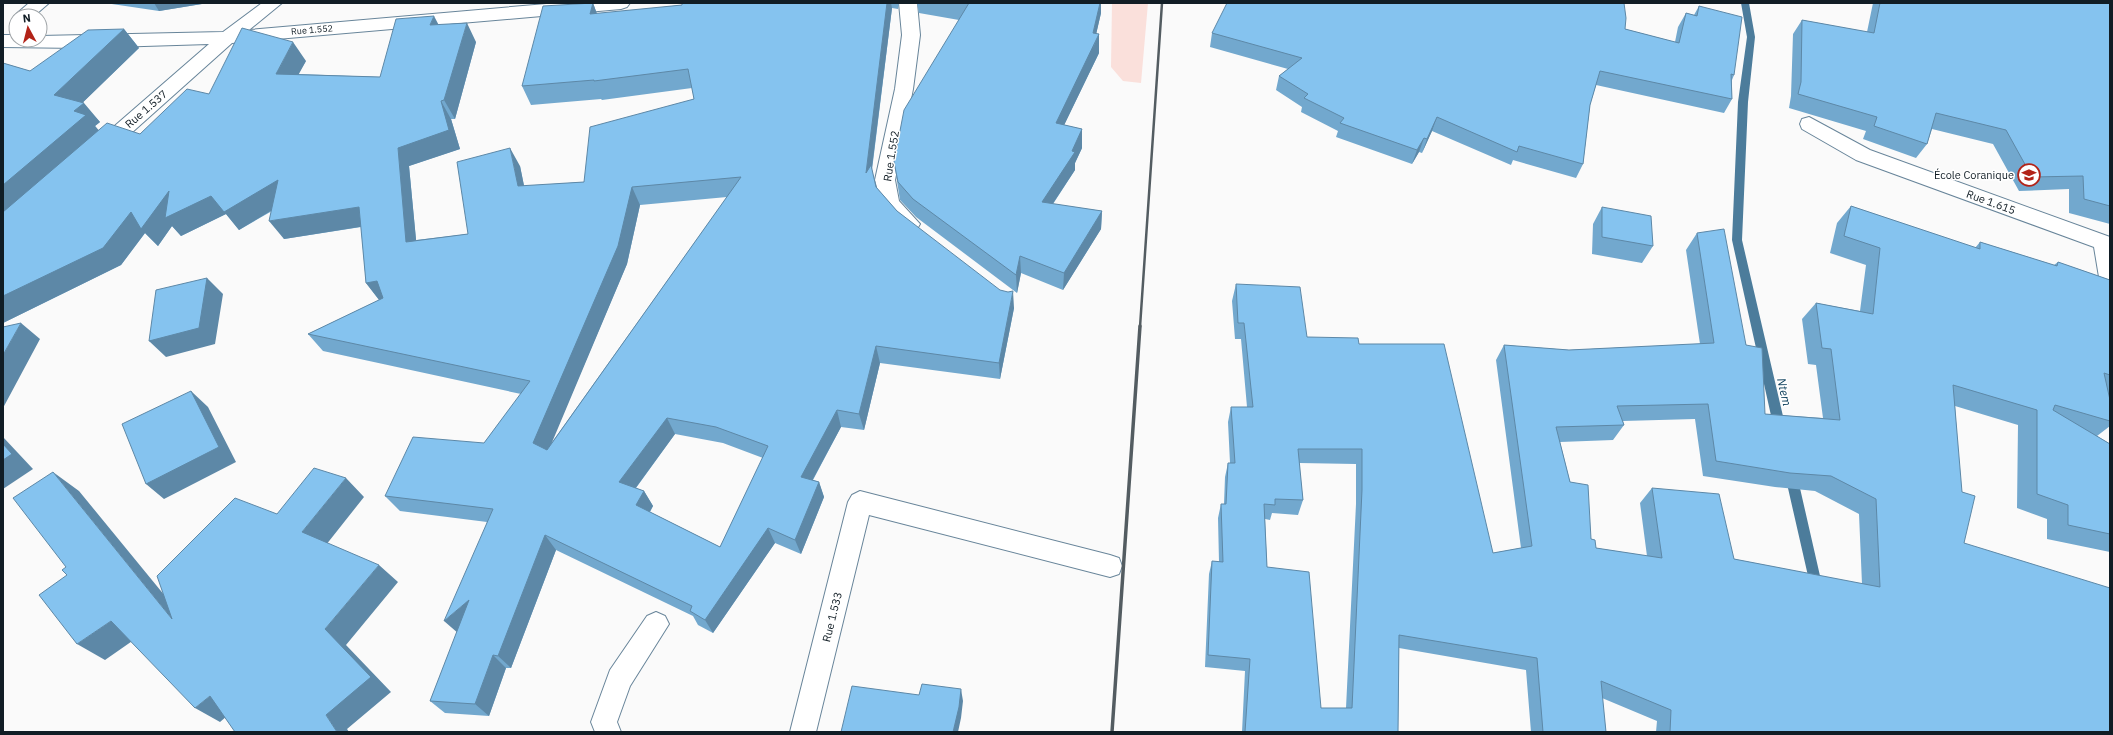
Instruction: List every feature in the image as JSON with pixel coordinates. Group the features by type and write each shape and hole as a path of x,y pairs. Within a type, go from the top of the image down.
{"street":[{"name":"Rue 1.537","path":"86,162 227,38 273,3"},
{"name":"Rue 1.552","path":"3,40 79,42 227,38 539,7 621,3"},
{"name":"Rue 1.552","path":"908,3 911,35 904,89 885,180 890,204 921,233"},
{"name":"Rue 1.615","path":"1809,124 1863,155 2107,245"},
{"path":"2107,245 2110,283"},
{"name":"Rue 1.533","path":"803,732 860,502 1110,566"},
{"path":"608,732 604,722 619,679 656,624"}],"shaded area":[{"path":"1112,3 1148,3 1141,83 1123,81 1111,67"}],"building":[{"path":"593,3 590,14 682,5 682,3 887,3 866,173 871,165 876,187 897,211 1000,290 1008,292 1013,291 999,363 876,346 859,414 837,410 801,477 819,482 795,540 768,528 705,620 690,611 692,606 545,535 498,656 493,655 475,704 430,701 469,600 444,621 493,509 385,496 413,437 484,443 530,381 308,334 383,298 377,281 366,283 359,207 269,221 278,180 224,212 211,196 165,218 169,191 141,229 131,212 103,248 3,296 3,212 107,123 140,134 187,89 209,94 242,28 293,42 276,74 380,77 396,19 434,16 430,25 467,23 444,100 441,101 449,130 398,148 406,242 468,234 457,162 510,148 518,186 584,182 590,127 694,99 688,69 594,81 522,86 543,6","holes":["741,177 547,450 533,443 618,246 632,187","667,418 716,427 768,446 720,547 636,505 644,491 619,482"]},
{"path":"969,3 1100,3 1093,33 1099,34 1056,123 1082,129 1072,151 1075,152 1042,202 1102,211 1064,273 1020,256 1016,275 913,199 898,182 894,162 904,110"},
{"path":"1227,3 1624,3 1626,18 1625,29 1679,43 1686,13 1697,16 1699,6 1742,17 1734,75 1731,74 1732,99 1600,71 1590,105 1583,164 1519,146 1517,152 1437,117 1427,139 1424,138 1417,150 1340,123 1344,118 1304,98 1308,94 1279,76 1302,58 1212,33"},
{"path":"1880,3 2110,3 2110,206 2084,199 2083,176 2032,177 2006,130 1936,113 1927,144 1874,126 1877,117 1798,94 1801,82 1802,20 1874,33"},
{"path":"124,29 54,95 84,103 74,111 86,115 3,185 3,63 30,71 88,30"},
{"path":"1851,206 1980,249 1980,242 2057,266 2058,262 2110,280 2110,375 2104,373 2110,400 2110,421 2055,405 2053,410 2110,444 2110,534 2068,525 2068,505 2037,494 2037,410 1953,385 1962,492 1975,496 1964,543 2110,588 2110,732 1670,732 1671,710 1601,681 1606,732 1543,732 1537,658 1399,635 1398,732 1245,732 1250,659 1208,655 1212,561 1223,562 1221,504 1226,504 1228,463 1235,463 1231,407 1253,407 1244,323 1238,323 1236,284 1300,287 1307,337 1358,338 1359,344 1444,344 1493,553 1532,546 1504,345 1569,350 1714,343 1697,233 1724,229 1746,345 1762,348 1765,414 1840,420 1831,349 1822,348 1816,303 1873,314 1880,248 1844,236","holes":["1708,404 1716,461 1790,473 1831,476 1876,499 1880,587 1734,559 1719,494 1652,488 1662,558 1596,548 1595,540 1591,539 1588,485 1570,482 1556,427 1624,425 1617,406","1298,449 1362,449 1362,490 1352,708 1321,708 1309,572 1267,567 1264,504 1275,505 1275,499 1303,500"]},
{"path":"1602,207 1651,216 1653,246 1602,237"},
{"path":"207,278 199,328 149,341 156,290"},
{"path":"21,323 3,355 3,327"},
{"path":"191,391 219,447 146,484 122,424"},
{"path":"3,444 12,454 3,460"},
{"path":"314,468 346,478 302,532 379,565 325,629 371,677 326,715 337,732 235,732 210,696 195,708 111,621 77,644 39,595 67,575 62,570 66,567 13,498 53,472 172,619 157,576 235,498 277,514"},
{"path":"922,684 961,689 959,707 953,732 841,732 852,686 919,695"}],"waterway":[{"name":"Ntem","path":"1745,3 1751,37 1743,102 1737,240 1780,429"},
{"name":"Ntem","path":"1791,475 1817,589"}],"railway":[{"path":"1140,327 1162,3"},
{"path":"1112,732 1140,326"}],"place":[{"name":"École Coranique","path":"2029,175"}]}
